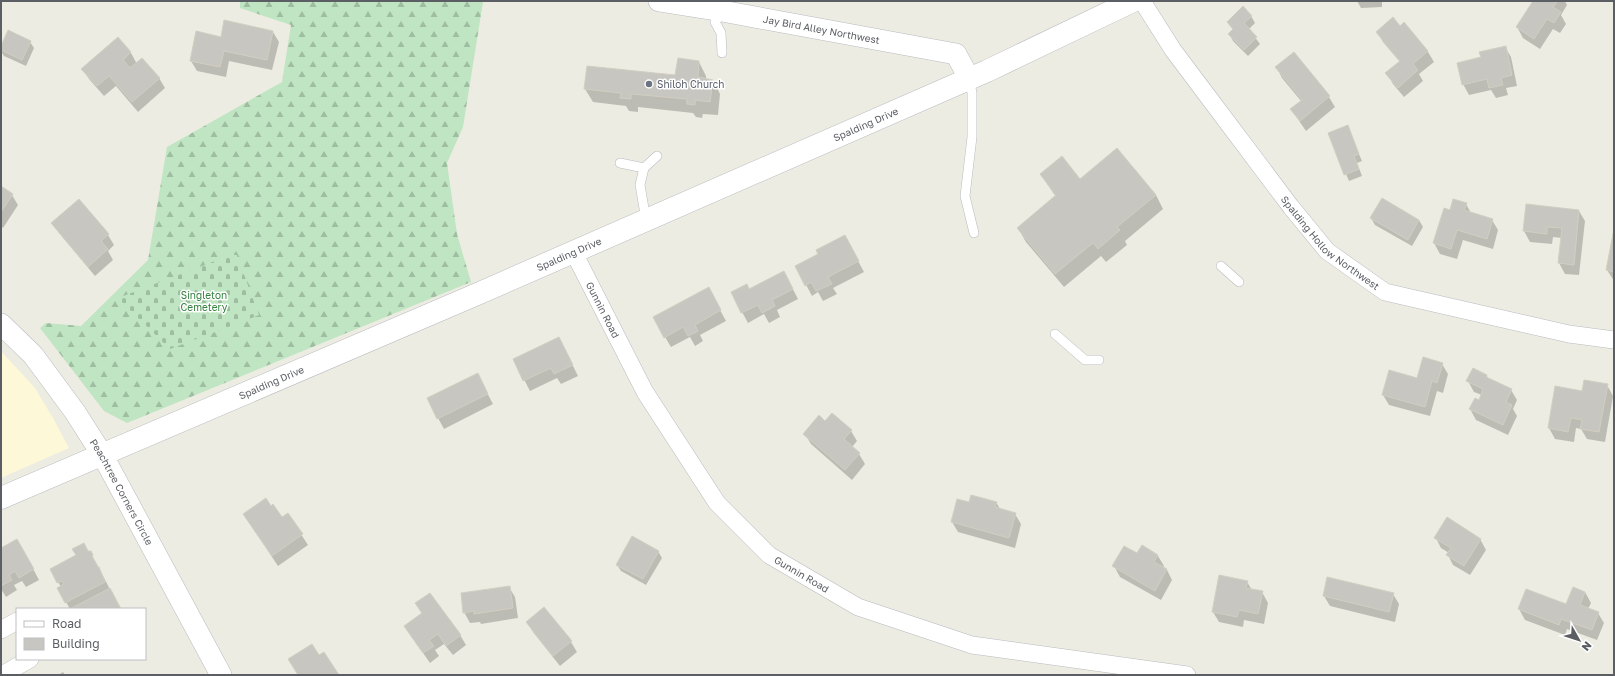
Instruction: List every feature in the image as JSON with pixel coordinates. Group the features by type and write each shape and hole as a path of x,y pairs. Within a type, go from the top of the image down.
{"main road":[{"name":"Spalding Drive","path":"1,498 103,456 998,66 1134,1"}],"street":[{"name":"Jay Bird Alley Northwest","path":"659,1 722,10 956,54 969,78"},
{"name":"Spalding Hollow Northwest","path":"1142,1 1173,50 1291,207 1327,251 1385,292 1569,334 1614,340"},
{"name":"Gunnin Road","path":"573,251 645,392 717,503 769,555 858,607 972,645 1187,675"},
{"name":"Peachtree Corners Circle","path":"1,324 33,354 75,412 103,456 221,675"},
{"path":"1,630 16,622"},
{"path":"3,671 28,660"}],"lane":[{"path":"722,10 715,22 721,33 722,53"},
{"path":"969,78 972,93 972,137 965,196 974,233"},
{"path":"646,220 640,185 644,168 658,156"},
{"path":"620,163 644,168"},
{"path":"1221,266 1238,282"},
{"path":"1055,334 1085,360 1099,360"}],"shaded area":[{"path":"1,351 35,388 69,448 1,478"}],"green space":[{"path":"240,1 483,2 463,127 447,163 457,234 471,282 127,423 104,411 40,328 46,323 81,326 148,260 167,147 282,82 291,25 240,8"},
{"name":"Singleton Cemetery","path":"236,253 259,315 170,349 118,298"}],"building":[{"path":"1533,1 1558,1 1553,7 1561,12 1554,23 1547,19 1534,39 1516,27"},
{"path":"1243,6 1252,16 1244,23 1257,37 1244,50 1228,34 1233,29 1227,22"},
{"path":"1393,17 1400,26 1404,22 1428,51 1413,64 1418,70 1398,88 1385,73 1400,61 1376,32"},
{"path":"224,20 273,31 267,60 224,51 220,67 190,61 196,31 221,37"},
{"path":"8,30 31,41 22,60 1,50 1,46"},
{"path":"118,37 131,52 123,60 130,68 142,58 160,78 132,102 109,76 97,86 81,69"},
{"path":"1506,46 1512,75 1501,78 1503,85 1489,88 1487,79 1462,85 1457,63 1481,57 1479,52"},
{"path":"1294,52 1330,96 1300,121 1290,109 1302,100 1275,67"},
{"name":"Shiloh Church","path":"678,58 699,61 698,77 713,80 710,102 695,100 695,105 687,104 687,99 631,94 631,99 620,98 621,93 584,89 587,66 675,75"},
{"path":"1348,125 1359,154 1354,156 1359,169 1344,175 1328,133"},
{"path":"1117,148 1156,195 1117,227 1120,230 1098,249 1093,243 1055,274 1017,228 1056,195 1040,174 1062,156 1080,179"},
{"path":"1,186 13,194 1,212"},
{"path":"1382,198 1419,220 1408,240 1370,218"},
{"path":"79,199 109,234 101,241 108,249 88,267 51,223"},
{"path":"1453,199 1467,203 1464,210 1493,219 1487,239 1457,230 1451,249 1433,243 1444,208 1450,210"},
{"path":"1526,204 1579,210 1574,265 1558,263 1562,228 1547,227 1547,234 1523,231"},
{"path":"1614,229 1614,272 1606,270"},
{"path":"845,235 859,261 828,277 832,284 816,291 811,282 805,286 795,266 818,254 816,250"},
{"path":"784,271 793,289 772,300 775,306 762,313 758,305 741,313 731,292 747,284 749,289"},
{"path":"709,287 721,310 695,325 698,331 688,336 683,327 664,338 653,317"},
{"path":"559,337 573,365 554,374 551,368 523,381 513,359"},
{"path":"1423,357 1443,363 1437,383 1432,381 1425,407 1382,395 1389,370 1417,378"},
{"path":"1473,368 1487,375 1486,377 1512,389 1506,402 1512,405 1503,425 1469,409 1475,398 1479,400 1483,389 1466,381"},
{"path":"478,373 488,394 437,419 427,398"},
{"path":"1584,380 1608,384 1599,432 1580,429 1582,420 1571,418 1568,432 1548,428 1555,386 1582,391"},
{"path":"832,413 852,430 844,439 860,453 845,470 803,434 819,415 825,421"},
{"path":"971,495 997,502 995,507 1016,513 1009,538 951,522 957,499 969,502"},
{"path":"266,498 271,506 273,504 282,517 288,513 303,534 272,556 243,514"},
{"path":"1447,517 1481,539 1464,566 1446,555 1451,548 1434,538"},
{"path":"632,536 659,551 643,579 616,565"},
{"path":"17,539 34,569 19,578 15,571 9,575 12,580 1,586 1,548"},
{"path":"84,543 88,551 91,551 93,555 92,557 99,567 105,582 65,603 57,588 64,584 62,581 57,583 50,569 76,555 72,549"},
{"path":"1142,545 1158,555 1154,562 1167,569 1155,591 1112,566 1124,546 1137,553"},
{"path":"1219,575 1248,581 1246,588 1263,591 1258,614 1239,610 1237,617 1212,612"},
{"path":"1327,577 1394,593 1389,612 1323,596"},
{"path":"510,586 513,608 474,614 474,611 463,613 461,593"},
{"path":"1573,587 1585,592 1580,605 1599,612 1592,630 1561,619 1559,625 1518,609 1526,589 1566,604"},
{"path":"110,588 120,608 72,608"},
{"path":"430,593 461,635 446,646 438,634 429,640 434,646 423,653 404,626 422,613 415,603"},
{"path":"544,607 572,641 553,656 526,622"},
{"path":"312,644 319,655 324,652 339,675 298,675 288,659"}],"place":[{"name":"Shiloh Church","path":"649,84"}]}
